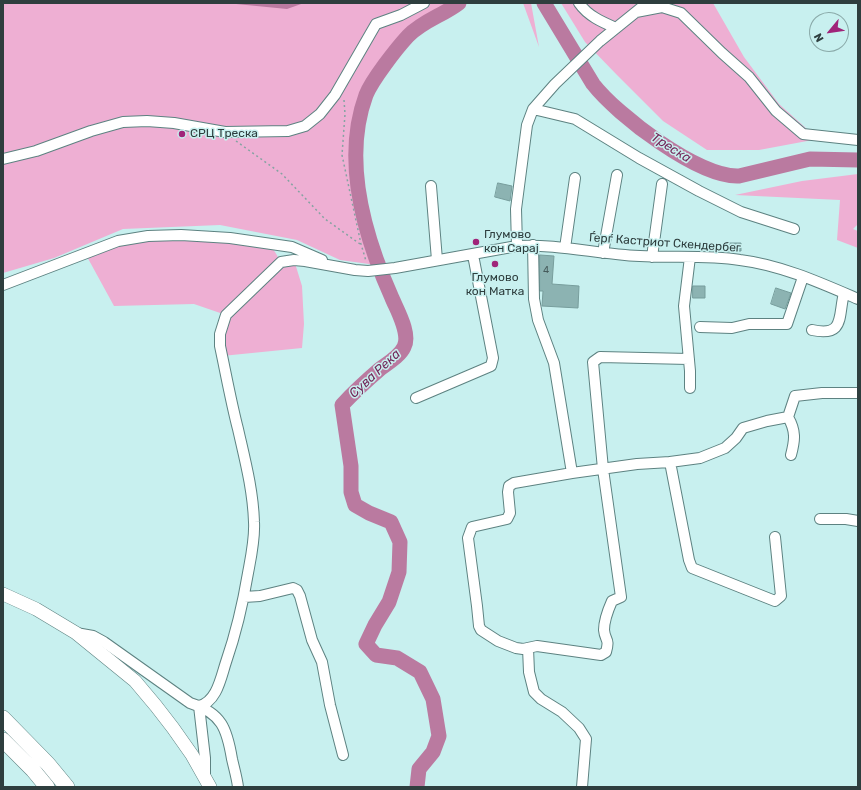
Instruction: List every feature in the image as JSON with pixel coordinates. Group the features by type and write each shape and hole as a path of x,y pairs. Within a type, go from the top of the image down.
{"highway":[{"path":"3,718 48,764 67,787"},
{"path":"3,740 33,770 47,787"}],"main road":[{"path":"3,594 36,609 76,633 135,681 173,728 192,755 208,782"}],"street":[{"path":"3,159 36,151 91,131 122,122 154,121 225,132 288,131 305,126 320,114 335,95 376,24 401,15 424,3"},
{"path":"579,3 583,9 597,19 616,28"},
{"path":"517,246 516,209 528,125 533,109 555,84 600,41 647,3"},
{"path":"635,12 662,7 681,13 749,77 776,111 802,134 858,140"},
{"path":"533,109 575,119 639,158 699,191 741,212 794,229"},
{"path":"603,252 617,175"},
{"path":"565,248 575,178"},
{"path":"652,257 662,184"},
{"path":"431,186 437,260"},
{"path":"3,285 118,241 148,236 181,235 230,238 292,247 336,266"},
{"path":"262,243 270,246 281,262"},
{"path":"533,245 534,299 538,320 554,363 572,473"},
{"name":"Ѓерѓ Кастриот Скендербег","path":"336,266 368,271 473,255 517,246 533,245 652,257 740,260 772,267 803,277 858,299"},
{"path":"416,398 491,366 493,358 473,255"},
{"path":"690,258 684,306 690,388"},
{"path":"199,706 205,704 212,698 232,646 244,598 251,558 254,524 252,496 245,457 220,346 220,334 226,315 281,262 294,260 336,266"},
{"path":"700,327 732,328 749,324 788,324 803,277"},
{"path":"812,330 829,332 834,330 840,321 844,293"},
{"path":"689,359 600,357 593,362 603,469 621,598 612,601 605,622 604,632 609,643 606,652 601,654 537,646 523,650 498,641 481,630 479,626 478,606 468,538 472,527 507,519 510,513 508,489 514,483 572,473 603,469 637,464 700,458 725,448 736,438 743,428 788,417"},
{"path":"788,417 795,396 822,393 858,393"},
{"path":"788,417 794,426 795,442 791,455"},
{"path":"670,462 689,560 692,568 775,601 781,596 775,537"},
{"path":"820,519 846,519 858,521"},
{"path":"244,598 260,596 293,588 297,590 312,640 322,662 330,705 343,755"},
{"path":"76,633 93,636 104,642 190,703 199,706 219,719 228,735 238,787"},
{"path":"528,648 529,672 534,692 541,699 562,712 579,728 586,739 582,787"},
{"path":"199,706 208,782"}],"path":[{"path":"342,83 345,114 342,155 368,271"},
{"path":"225,132 282,174 325,219 361,244"}],"shaded area":[{"name":"СРЦ Треска","path":"3,3 456,3 384,59 363,109 358,160 368,228 376,265 340,260 297,240 220,225 123,229 54,258 3,273"},
{"path":"226,3 304,3 287,9"},
{"path":"523,3 531,3 539,47"},
{"path":"561,3 713,3 744,57 779,104 818,139 759,150 707,150 663,121 617,75 585,42"},
{"path":"858,174 858,224 853,229 858,231 858,248 837,240 840,200 735,195 802,181"},
{"path":"148,236 270,246 281,262 294,260 302,286 304,324 302,348 222,356 226,315 194,304 114,306 85,253"}],"building":[{"path":"498,183 512,186 510,201 495,197"},
{"path":"728,243 741,243 741,251 728,251"},
{"path":"540,255 554,256 552,284 579,286 578,308 542,306 543,291 540,291"},
{"path":"693,286 705,286 705,298 693,298"},
{"path":"776,288 791,293 785,309 771,304"}],"waterway":[{"name":"Сува Река","path":"417,787 419,769 433,752 439,736 433,699 420,672 397,658 376,655 366,644 375,625 389,602 399,572 400,542 391,522 369,513 355,505 351,492 351,466 342,405 380,369 397,356 406,342 405,329 373,250 360,198 356,146 359,120 366,95 373,81 408,36 420,26 459,3"},
{"name":"Треска","path":"544,3 593,84 605,97 620,112 639,127 682,156 703,167 722,174 739,176 810,159 858,160"}],"place":[{"name":"СРЦ Треска","path":"182,134"},
{"name":"Глумово кон Сарај","path":"476,242"},
{"name":"Глумово кон Матка","path":"495,264"}]}
